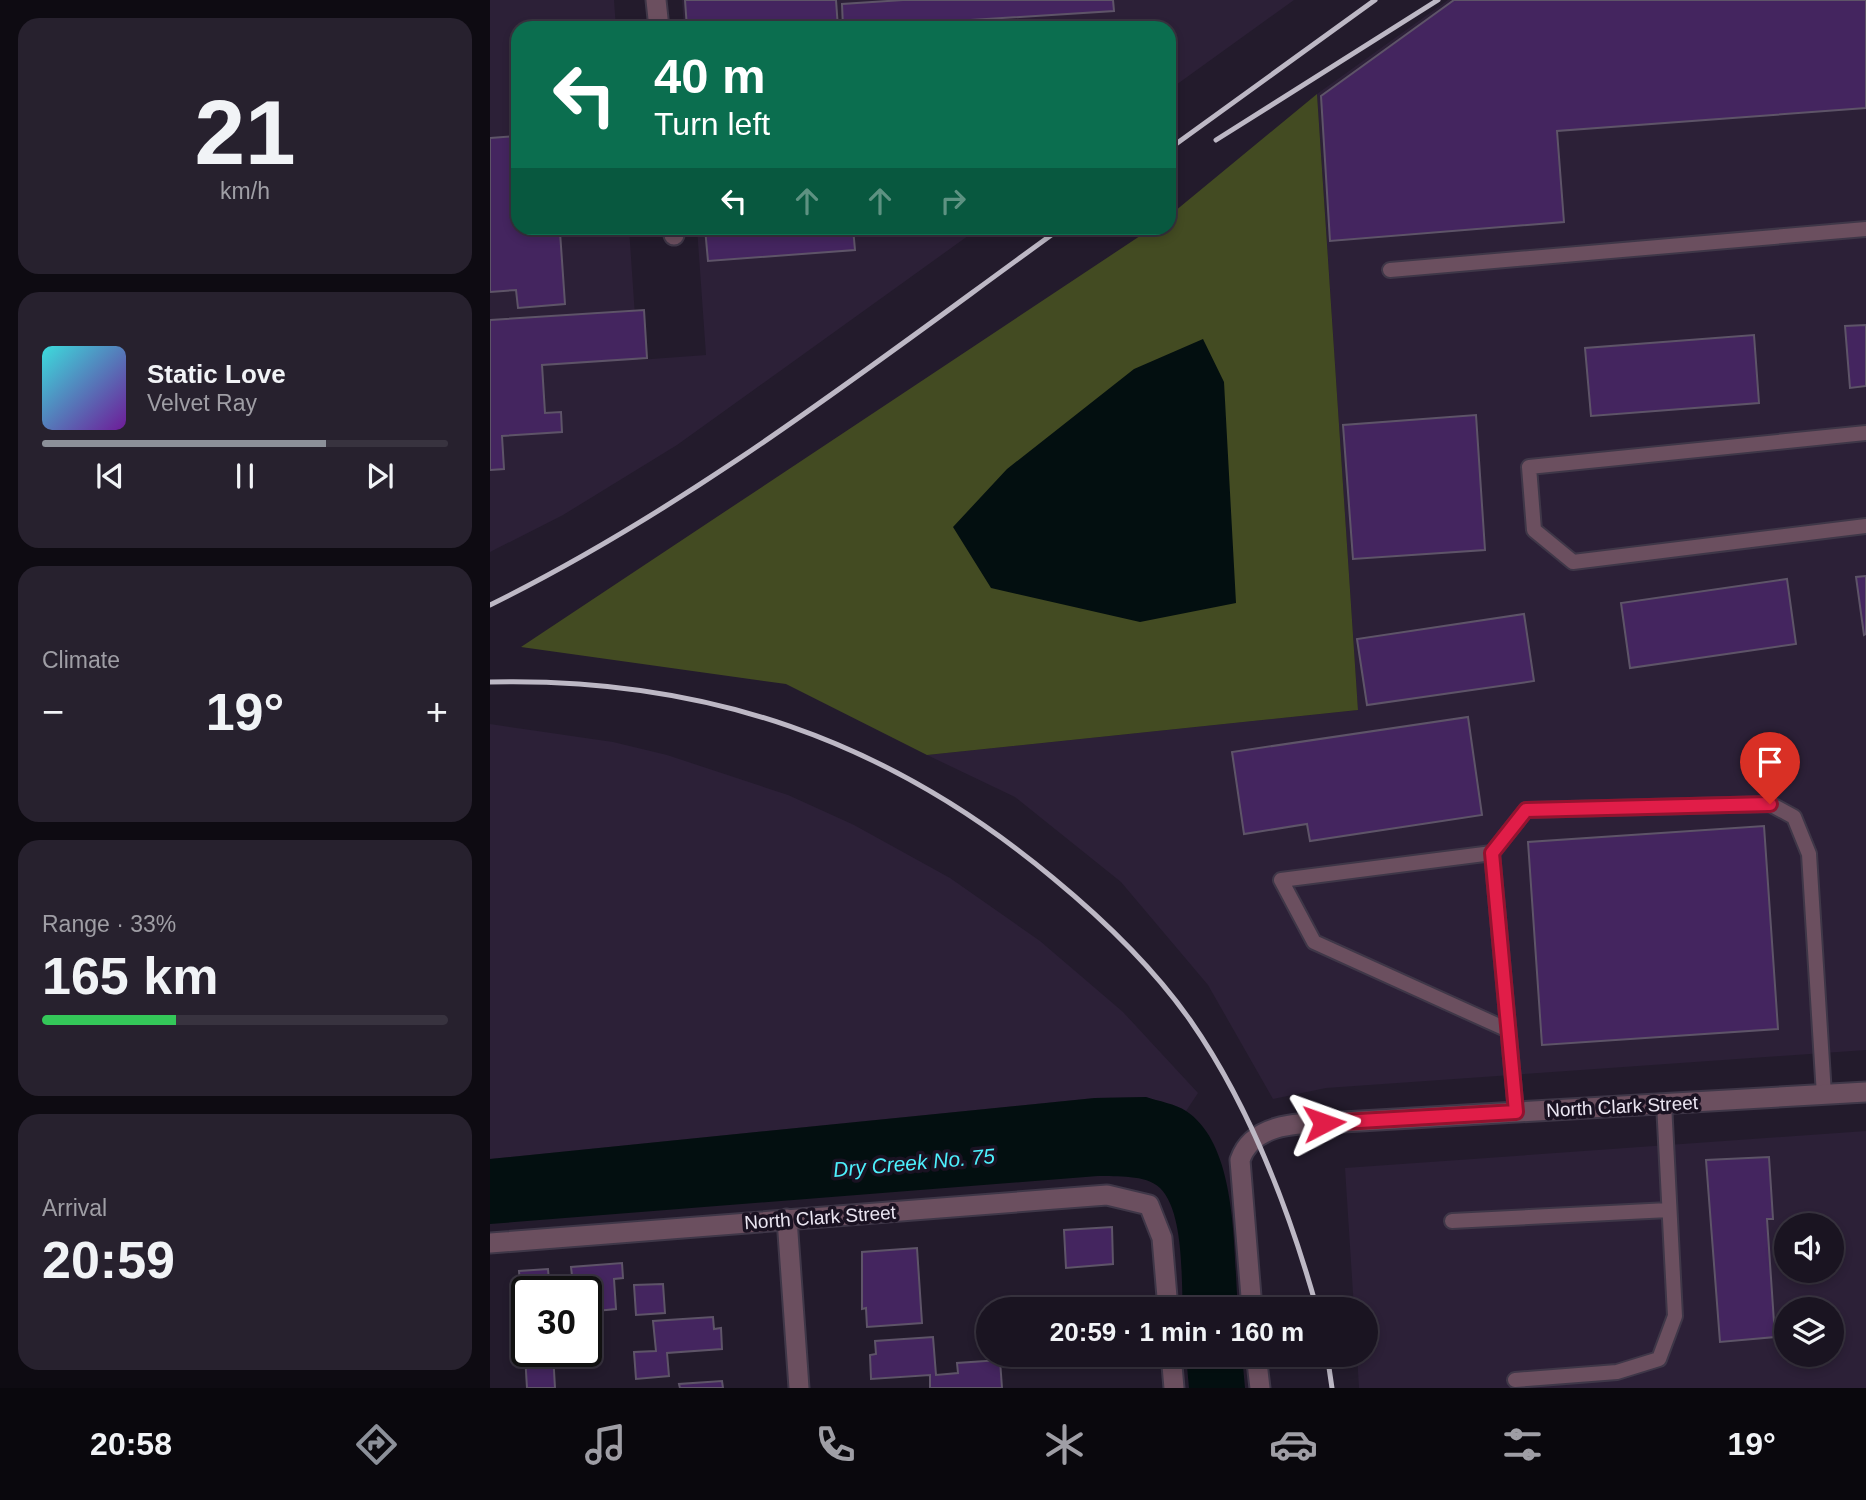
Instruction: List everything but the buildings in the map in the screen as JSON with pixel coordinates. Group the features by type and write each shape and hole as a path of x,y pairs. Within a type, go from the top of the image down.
{"street":[{"path":"656,0 658,21"},
{"name":"North Clark Street","path":"1251,1297 1240,1172 1245,1147 1255,1136 1281,1127 1866,1092"},
{"name":"North Clark Street","path":"490,1243 1107,1195 1149,1205 1163,1237 1167,1297"},
{"path":"788,1219 799,1388"},
{"path":"1172,1367 1174,1388"},
{"path":"1257,1367 1259,1388"}],"lane":[{"path":"1390,270 1866,229"},
{"path":"1866,433 1529,467 1534,530 1573,562 1866,526"},
{"path":"1516,1112 1492,853 1526,810 1770,804 1794,817 1809,854 1824,1095"},
{"path":"1492,853 1281,880 1314,942 1508,1030"},
{"path":"1515,1380 1617,1372 1659,1359 1675,1316 1664,1103"},
{"path":"1452,1221 1670,1210"}],"shaded area":[{"path":"490,0 614,0 616,21 511,21 511,235 629,235 638,360 706,355 697,235 969,235 677,445 563,515 490,552"},
{"path":"682,0 1294,0 1176,85 1176,21 684,21"},
{"path":"1448,0 1866,0 1866,1050 1326,1088 1273,1099 1208,985 1121,882 1015,797 927,755 1358,710 1317,94"},
{"path":"490,724 613,742 667,755 788,795 854,825 950,878 1040,941 1123,1012 1198,1093 1186,1111 1146,1097 1095,1098 490,1159"},
{"path":"1866,1131 1866,1388 1359,1388 1358,1367 1378,1367 1378,1297 1353,1297 1345,1168"}],"green space":[{"path":"1317,94 1358,710 927,755 786,684 521,647 1141,235 1176,235 1176,210"}],"water":[{"path":"1203,339 1224,382 1236,603 1140,622 991,588 953,527 1007,469 1134,369"},
{"name":"Dry Creek No. 75","path":"1146,1097 1186,1111 1203,1127 1216,1149 1230,1202 1237,1297 1182,1297 1180,1246 1168,1199 1154,1184 1130,1177 1098,1176 490,1224 490,1159 1095,1098"},
{"path":"1187,1367 1243,1367 1245,1388 1189,1388"}],"railway":[{"path":"1176,144 1375,0"},
{"path":"1216,140 1438,0"},
{"path":"490,605 566,565 712,476 854,379 1051,235"},
{"path":"490,682 569,683 645,691 719,705 790,726 859,754 926,788 990,830 1053,878 1109,927 1160,981 1190,1020 1231,1087 1266,1159 1314,1297"},
{"path":"1329,1367 1332,1388"}],"route":[{"path":"1324,1123 1516,1112 1492,853 1526,810 1770,804"}]}
